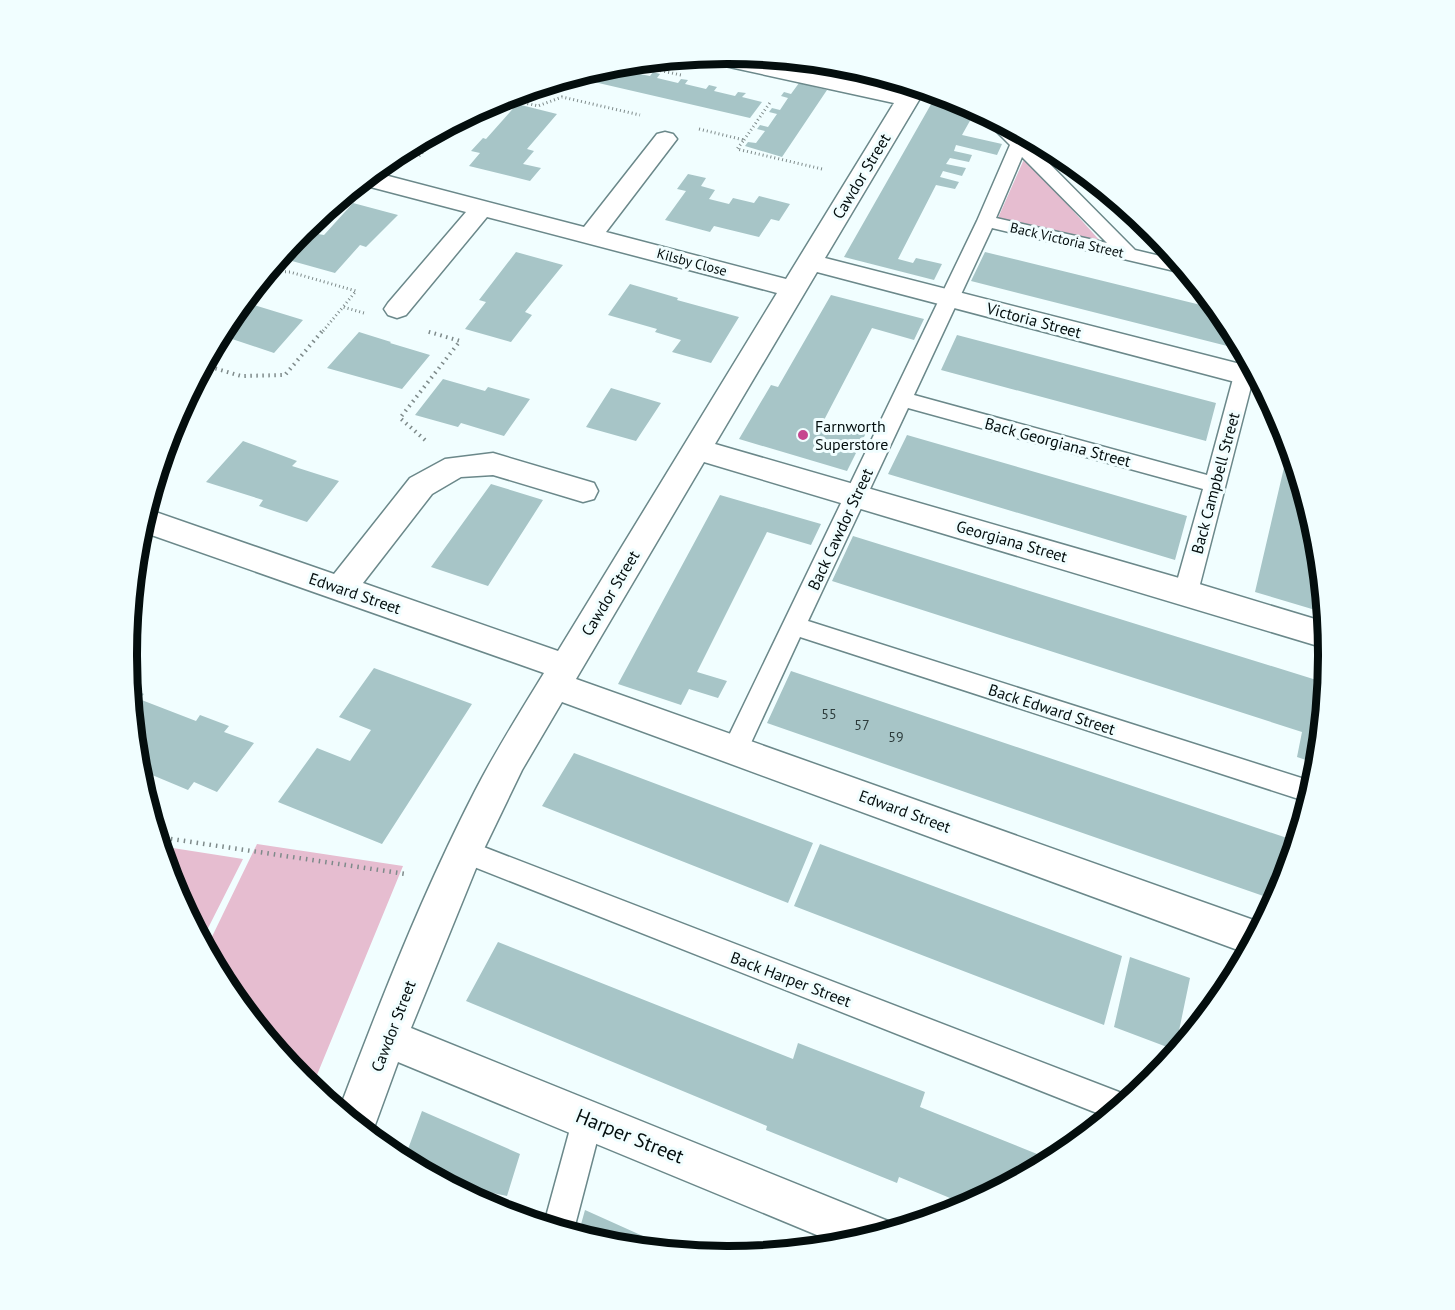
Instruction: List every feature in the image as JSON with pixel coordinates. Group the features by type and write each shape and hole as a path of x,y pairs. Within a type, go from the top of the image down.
{"street":[{"path":"755,65 902,91"},
{"name":"Cawdor Street","path":"358,1115 450,881 510,759 910,94"},
{"path":"590,236 671,132"},
{"name":"Kilsby Close","path":"376,181 793,289"},
{"path":"398,309 482,208"},
{"name":"Victoria Street","path":"809,262 1247,375"},
{"name":"Georgiana Street","path":"696,449 1186,592 1317,633"},
{"path":"341,588 421,486 455,467 493,464 583,491"},
{"name":"Edward Street","path":"152,523 341,588 560,676 735,750 1247,935"},
{"name":"Harper Street","path":"387,1038 859,1230"}],"lane":[{"path":"1016,140 1128,254"},
{"name":"Back Cawdor Street","path":"735,750 986,221 1019,143"},
{"name":"Back Victoria Street","path":"986,221 1169,264"},
{"name":"Back Campbell Street","path":"1186,592 1215,485 1250,380"},
{"name":"Back Georgiana Street","path":"901,399 1215,485"},
{"name":"Back Edward Street","path":"794,626 1302,789"},
{"name":"Back Harper Street","path":"463,851 1111,1104"},
{"path":"561,1221 588,1118"}],"path":[{"path":"791,73 737,149 860,178"},
{"path":"521,102 538,106 561,97 671,132 744,140"},
{"path":"212,367 241,376 285,375 356,291 290,272 279,271"},
{"path":"343,307 366,314"},
{"path":"400,418 460,341 442,335"},
{"path":"166,838 450,881"}],"shaded area":[{"path":"1025,157 1101,242 998,218"},
{"path":"257,844 403,866 316,1078 259,1014 211,940"},
{"path":"169,847 243,859 206,932"}],"building":[{"path":"653,72 660,74 657,78 678,83 681,79 688,80 685,84 706,89 709,85 717,87 714,91 735,96 738,92 746,93 742,97 762,102 750,118 591,81 633,73 650,76"},
{"path":"799,83 827,90 782,157 745,146 748,142 756,143 765,131 757,129 760,125 768,127 777,114 769,112 772,108 780,110 788,98 781,96 784,92 791,94"},
{"path":"933,102 972,117 962,135 1002,144 997,155 956,145 954,151 972,155 969,162 950,158 946,164 966,168 962,176 943,171 940,177 959,182 955,189 936,185 898,259 913,263 916,258 942,264 934,280 844,257"},
{"path":"517,104 557,114 527,149 534,151 523,164 541,168 530,181 469,166 480,153 471,151 483,138 486,139"},
{"path":"688,174 706,178 701,186 715,190 709,199 729,204 733,198 754,203 759,196 790,204 779,221 771,219 759,237 714,226 710,232 665,220 686,191 677,189"},
{"path":"353,203 398,215 366,247 360,245 335,273 292,261 318,234 324,235"},
{"path":"516,252 563,265 525,312 532,315 511,342 465,329 486,302 479,300"},
{"path":"985,252 1203,305 1231,347 971,281"},
{"path":"630,284 739,317 711,363 672,352 681,340 655,332 657,329 608,315"},
{"path":"831,295 924,319 914,340 872,328 823,422 842,428 844,424 867,431 847,471 739,439 771,385 778,387"},
{"path":"253,305 303,320 274,353 230,338"},
{"path":"359,332 430,355 402,389 327,368"},
{"path":"957,335 1216,403 1206,441 941,370"},
{"path":"443,379 485,391 488,387 530,399 504,436 461,423 458,427 415,415"},
{"path":"611,388 661,403 636,441 586,427"},
{"path":"907,435 1187,516 1175,560 888,474"},
{"path":"243,441 297,461 292,466 339,481 307,522 259,506 263,500 206,482"},
{"path":"1285,461 1307,540 1316,610 1255,592"},
{"path":"491,484 543,500 488,586 431,567"},
{"path":"720,495 821,524 811,545 767,532 697,672 727,681 718,698 689,689 681,705 618,684"},
{"path":"853,536 1317,680 1308,761 1297,757 1302,732 832,581"},
{"path":"374,668 472,704 382,844 278,802 317,748 350,761 371,730 339,717"},
{"path":"791,671 1289,839 1266,897 767,723"},
{"path":"138,691 144,694 139,699 196,721 200,715 229,726 224,732 254,743 217,792 194,782 188,790 149,774 148,769 151,765 147,763"},
{"path":"574,753 813,843 788,903 542,806"},
{"path":"820,844 1122,956 1104,1025 794,906"},
{"path":"498,942 793,1059 798,1043 925,1092 920,1107 1041,1155 989,1185 955,1200 899,1177 897,1183 766,1130 767,1126 466,1001"},
{"path":"1130,957 1190,978 1178,1036 1168,1047 1114,1027"},
{"path":"422,1111 520,1154 507,1196 483,1192 466,1185 407,1151"},
{"path":"585,1210 652,1240 612,1234 580,1226"}],"place":[{"name":"Farnworth Superstore","path":"803,435"}]}
